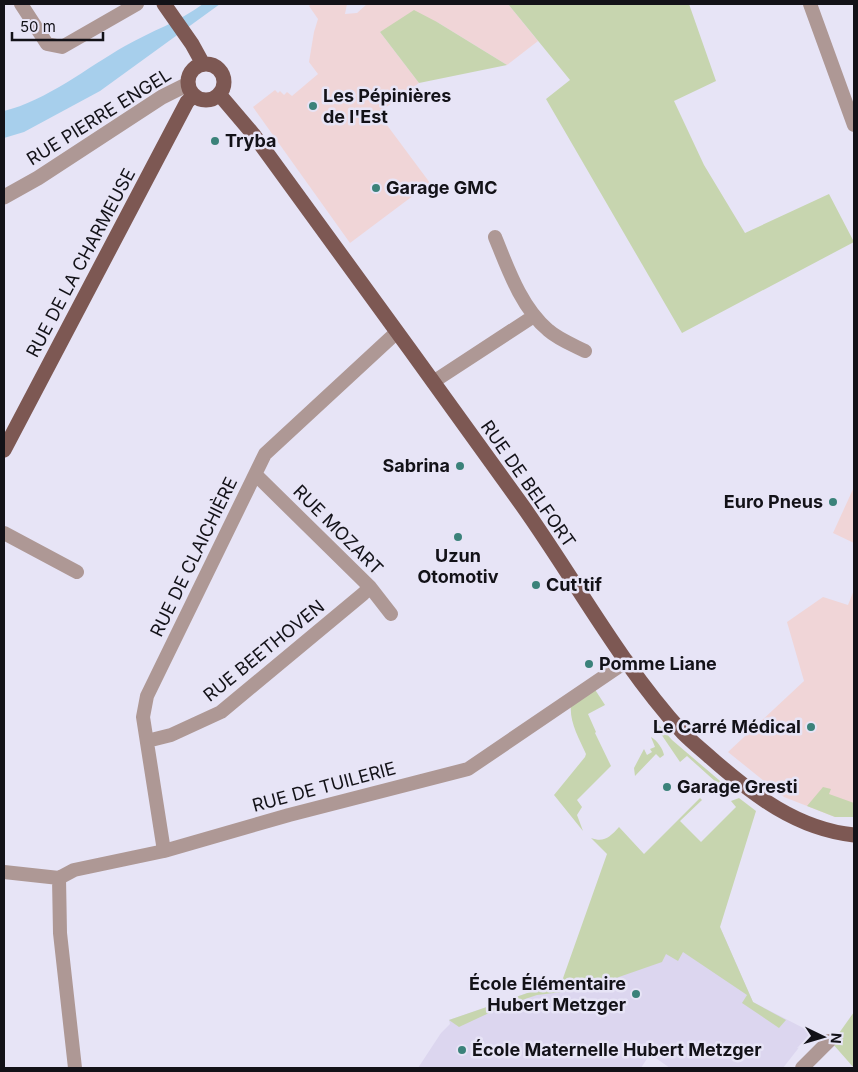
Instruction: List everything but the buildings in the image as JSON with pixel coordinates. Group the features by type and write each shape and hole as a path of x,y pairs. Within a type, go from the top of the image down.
{"main road":[{"path":"167,7 203,64"},
{"path":"203,64 215,66 223,76 223,88 219,94 210,100 198,98 191,90 190,73 203,64"},
{"name":"RUE DE LA CHARMEUSE","path":"4,450 187,102 191,90"},
{"name":"RUE DE BELFORT","path":"219,94 247,126 397,332 523,507 626,661 684,734 733,777 780,811 814,825 854,835"}],"street":[{"path":"21,4 47,44 62,47 137,4"},
{"path":"810,4 854,125"},
{"name":"RUE PIERRE ENGEL","path":"4,197 38,178 162,97 191,90"},
{"path":"495,237 509,272 534,316 550,332 585,351"},
{"path":"433,382 534,316"},
{"name":"RUE DE CLAICHIÈRE","path":"164,852 143,717 147,696 266,454 397,332"},
{"name":"RUE MOZART","path":"256,474 370,587 391,614"},
{"path":"4,533 77,572"},
{"name":"RUE BEETHOVEN","path":"147,741 171,735 221,712 370,587"},
{"name":"RUE DE TUILERIE","path":"4,872 59,878 74,870 164,852 289,814 468,769 626,661"},
{"path":"59,878 60,933 75,1068"},
{"path":"802,1068 829,1041"}],"shaded area":[{"path":"311,4 347,4 345,14 357,13 367,4 508,4 538,41 507,65 437,22 380,32 419,83 378,113 430,183 350,243 253,107 275,90 278,93 280,91 284,95 287,92 292,96 318,74 309,62 318,19 309,6"},
{"path":"854,487 854,543 833,533"},
{"path":"854,590 854,817 835,817 784,797 728,752 804,681 787,622 823,597 848,605"},
{"name":"École Élémentaire Hubert Metzger","path":"720,927 753,1002 811,1032 783,1068 670,1068 650,1054 641,1068 418,1068 441,1033 450,1024 449,1020"}],"green space":[{"path":"508,4 689,4 716,81 674,101 704,165 745,233 829,194 854,242 682,333 546,99 570,80"},
{"path":"414,10 507,65 419,83 380,32"},
{"path":"594,688 605,705 588,714 611,766 577,800 582,807 577,815 583,831 554,795 586,754 573,724 571,704"},
{"path":"658,724 672,740 733,792 720,795 713,792 717,783 687,756 680,762 661,734"},
{"path":"651,737 659,745 664,755 660,758 656,754 635,776 634,768 644,749 647,755 652,752 650,749 655,747"},
{"path":"823,787 831,789 829,794 854,803 854,817 835,817 807,806"},
{"path":"700,798 702,800 680,821 701,842 736,807 731,801 739,798 756,811 720,927 753,1002 786,1020 779,1028 742,1003 747,995 683,952 678,961 666,954 662,962 596,985 537,995 504,1006 459,1027 449,1020 562,981 607,854 591,838 600,840 606,838 619,827 644,854"},
{"path":"854,1012 854,1068 832,1043"}],"water":[{"path":"203,4 220,4 100,91 24,132 4,138 4,111 51,92 125,46 184,16"}],"place":[{"name":"Les Pépinières de l'Est","path":"313,106"},
{"name":"Tryba","path":"215,141"},
{"name":"Garage GMC","path":"376,188"},
{"name":"Sabrina","path":"460,466"},
{"name":"Euro Pneus","path":"833,502"},
{"name":"Uzun Otomotiv","path":"458,537"},
{"name":"Cut'tif","path":"536,585"},
{"name":"Pomme Liane","path":"589,664"},
{"name":"Le Carré Médical","path":"811,727"},
{"name":"Garage Gresti","path":"667,787"},
{"name":"École Élémentaire Hubert Metzger","path":"636,994"},
{"name":"École Maternelle Hubert Metzger","path":"462,1050"}]}
